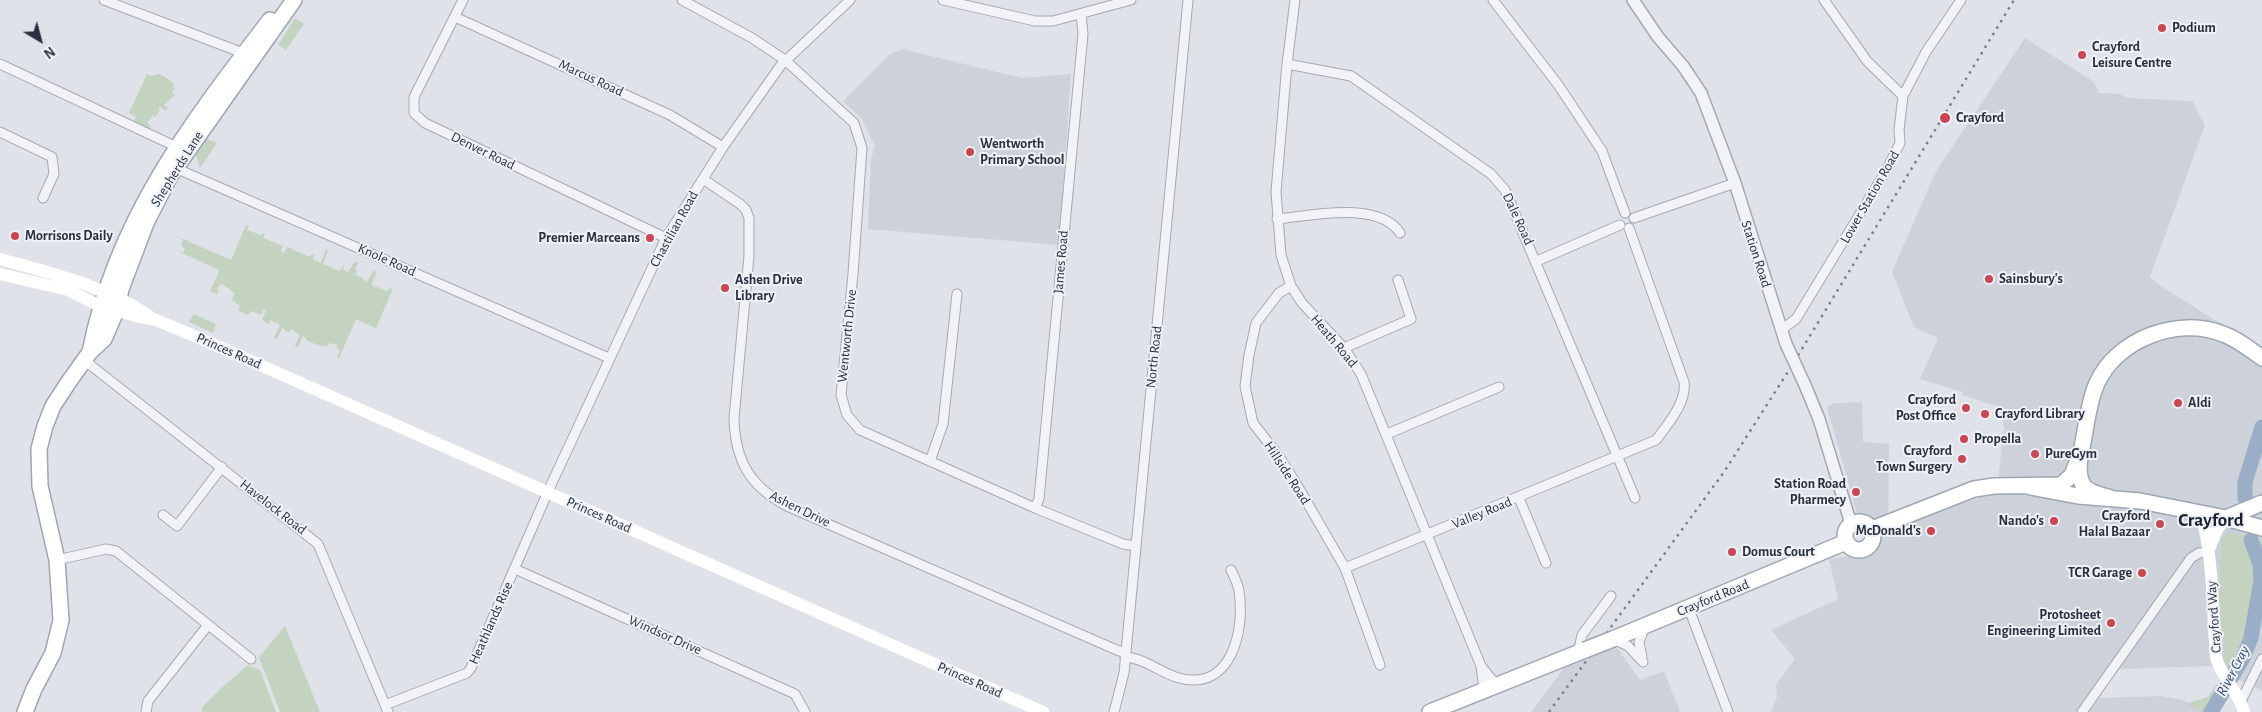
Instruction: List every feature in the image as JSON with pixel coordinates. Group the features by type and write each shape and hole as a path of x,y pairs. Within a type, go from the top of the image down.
{"main road":[{"name":"Shepherds Lane","path":"26,712 34,689 54,653 61,620 61,590 57,560 40,486 40,449 53,406 87,356 104,339 111,302 121,289 146,222 171,166 243,53 269,21 282,0"},
{"name":"Shepherds Lane","path":"181,149 294,0"},
{"name":"Princes Road","path":"0,259 89,286 111,302"},
{"name":"Princes Road","path":"0,274 111,302 156,320 549,492 1043,712"},
{"path":"1872,529 1974,489 1994,486 2030,487 2066,483 2072,475 2080,456 2097,382 2107,367 2117,357 2140,340 2181,328 2200,328 2222,333 2262,358"},
{"path":"2080,456 2082,484 2092,492 2111,498"},
{"path":"2030,487 2065,495 2111,498 2201,513 2262,528"},
{"path":"2226,518 2262,504"},
{"name":"Crayford Way","path":"2201,513 2209,552 2216,658 2219,668 2242,709"},
{"name":"Crayford Way","path":"2209,552 2217,530 2226,518"},
{"path":"1863,522 1872,529 1873,541 1865,549 1854,550 1846,542 1845,532 1851,524 1863,522"},
{"name":"Crayford Road","path":"1430,712 1689,609 1846,542"}],"street":[{"path":"104,0 243,53"},
{"name":"Denver Road","path":"463,0 414,97 414,113 425,123 666,238"},
{"name":"Wentworth Drive","path":"682,0 740,31 785,60 854,122 862,148 853,274 841,395 847,415 860,430 1035,508 1123,544 1136,546"},
{"name":"Chastilian Road","path":"549,492 608,358 666,238 723,147 785,60 850,0"},
{"path":"943,0 1035,21 1053,21 1131,0"},
{"name":"North Road","path":"1114,712 1120,695 1125,654 1188,0"},
{"name":"Heath Road","path":"1295,0 1287,64 1276,192 1281,255 1292,286 1302,303 1344,348 1361,374 1490,687"},
{"path":"1493,0 1559,86 1602,151 1625,213"},
{"path":"1824,0 1867,61 1902,96"},
{"name":"Lower Station Road","path":"1781,330 1796,319 1886,171 1900,143 1899,130 1902,96 1926,52 1961,0"},
{"name":"Station Road","path":"1634,1 1658,37 1683,66 1702,93 1735,183 1786,344 1819,419 1851,524"},
{"name":"James Road","path":"1035,508 1039,499 1083,34 1081,14"},
{"name":"Marcus Road","path":"454,17 670,115 723,147"},
{"path":"0,64 181,149"},
{"name":"Dale Road","path":"1287,64 1350,76 1491,174 1505,190 1635,498"},
{"path":"0,132 52,157 54,174 42,198"},
{"name":"Knole Road","path":"171,166 608,358"},
{"name":"Ashen Drive","path":"703,179 740,204 750,218 749,256 734,434 739,453 754,482 766,494 789,507 1180,678 1198,679 1214,674 1228,662 1237,643 1240,628 1239,590 1231,570"},
{"path":"1634,218 1735,183"},
{"path":"1277,219 1359,212 1388,220 1400,233"},
{"path":"1625,226 1620,217 1625,213 1631,214 1634,218"},
{"path":"1536,261 1634,223 1634,218"},
{"name":"Valley Road","path":"1345,568 1656,440 1668,424 1686,393 1684,382 1625,226"},
{"path":"1344,348 1411,319 1398,280"},
{"name":"Hillside Road","path":"1292,286 1279,293 1256,323 1245,386 1253,423 1278,455 1345,568 1380,664"},
{"path":"930,461 943,424 957,294"},
{"name":"Havelock Road","path":"87,356 222,468 318,544 386,709"},
{"path":"1387,434 1499,387"},
{"path":"163,515 177,526 222,468"},
{"name":"Heathlands Rise","path":"386,709 467,673 471,668 549,492"},
{"path":"1519,498 1546,563"},
{"path":"57,560 106,549 116,552 251,659"},
{"path":"2082,712 2191,558 2199,553 2209,552"},
{"name":"Windsor Drive","path":"515,569 795,694 805,712"},
{"path":"1582,652 1582,635 1611,596"},
{"path":"1689,609 1728,712"},
{"path":"146,712 148,701 208,625"},
{"path":"1613,639 1628,646 1643,662 1639,648 1645,626"},
{"path":"2242,709 2262,658"}],"shaded area":[{"path":"2025,38 2094,82 2099,93 2120,94 2127,98 2192,101 2205,125 2150,277 2262,350 2262,691 2211,666 2119,669 2096,698 2162,696 2183,700 2201,708 2203,712 1771,712 1777,697 1776,685 1795,659 1771,630 1838,599 1829,559 1868,553 1827,407 1834,403 1862,402 1863,442 1889,444 1888,531 1997,491 2004,426 1999,407 1962,395 1963,392 1920,379 1938,338 1914,327 1892,272 1936,171"},
{"name":"Wentworth Primary School","path":"902,49 1022,78 1071,74 1059,245 868,229 871,159 875,146 862,119 843,101 890,54"},
{"path":"1617,648 1640,680 1664,671 1680,712 1531,712 1567,664"}],"green space":[{"path":"295,18 304,24 286,50 278,45"},
{"path":"147,74 150,76 160,74 175,84 173,87 175,89 172,93 175,95 164,105 168,108 166,111 160,107 158,109 160,111 155,117 153,115 147,123 151,126 149,129 134,122 136,117 129,113"},
{"path":"207,139 217,143 200,168 196,155"},
{"path":"246,225 249,226 247,230 261,235 263,233 265,234 263,238 283,246 281,251 284,253 287,247 310,257 312,254 314,255 313,259 321,263 326,249 328,250 323,264 340,271 344,264 343,270 348,272 355,261 358,263 355,269 357,271 356,275 361,278 363,276 363,280 367,282 374,270 377,272 371,285 388,291 389,288 393,289 376,328 356,319 339,358 337,357 340,350 337,348 337,345 329,343 327,346 320,346 306,340 303,336 297,348 295,346 300,335 291,329 289,333 282,328 277,339 274,338 280,325 270,320 269,324 262,320 266,310 263,309 261,315 251,311 248,315 238,311 240,306 232,300 235,293 222,284 217,288 219,290 217,294 210,291 220,270 168,247 183,253 185,248 181,246 183,240 174,235 231,260"},
{"path":"194,314 216,324 213,333 189,322"},
{"path":"2229,532 2262,539 2262,578 2259,614 2251,648 2237,681 2225,661 2223,646 2225,644 2225,636 2222,635 2219,592 2221,540"},
{"path":"285,626 320,712 280,712 259,657"},
{"path":"248,665 260,670 276,712 202,712 202,707"},
{"path":"2217,684 2221,686 2224,697 2222,705 2213,712 2199,712 2201,710 2200,707 2194,708 2188,705 2191,702 2208,697"}],"waterway":[{"name":"River Cray","path":"2245,498 2245,482 2262,427"},
{"name":"River Cray","path":"2211,712 2243,658 2251,638 2261,580 2260,564 2251,540"}],"railway":[{"path":"1549,712 1724,472 1791,367 2014,0"}],"place":[{"name":"Podium","path":"2162,28"},
{"name":"Crayford Leisure Centre","path":"2082,55"},
{"name":"Crayford","path":"1945,118"},
{"name":"Wentworth Primary School","path":"970,152"},
{"name":"Morrisons Daily","path":"15,236"},
{"name":"Premier Marceans","path":"650,238"},
{"name":"Sainsbury's","path":"1989,279"},
{"name":"Ashen Drive Library","path":"725,288"},
{"name":"Aldi","path":"2178,403"},
{"name":"Crayford Post Office","path":"1966,408"},
{"name":"Crayford Library","path":"1985,414"},
{"name":"Propella","path":"1964,439"},
{"name":"PureGym","path":"2035,454"},
{"name":"Crayford Town Surgery","path":"1962,459"},
{"name":"Station Road Pharmecy","path":"1856,492"},
{"name":"Nando's","path":"2054,521"},
{"name":"Crayford Halal Bazaar","path":"2160,524"},
{"name":"McDonald's","path":"1931,531"},
{"name":"Domus Court","path":"1732,552"},
{"name":"TCR Garage","path":"2142,573"},
{"name":"Protosheet Engineering Limited","path":"2111,623"}],"district":[{"name":"Crayford","path":"2211,520"}]}
